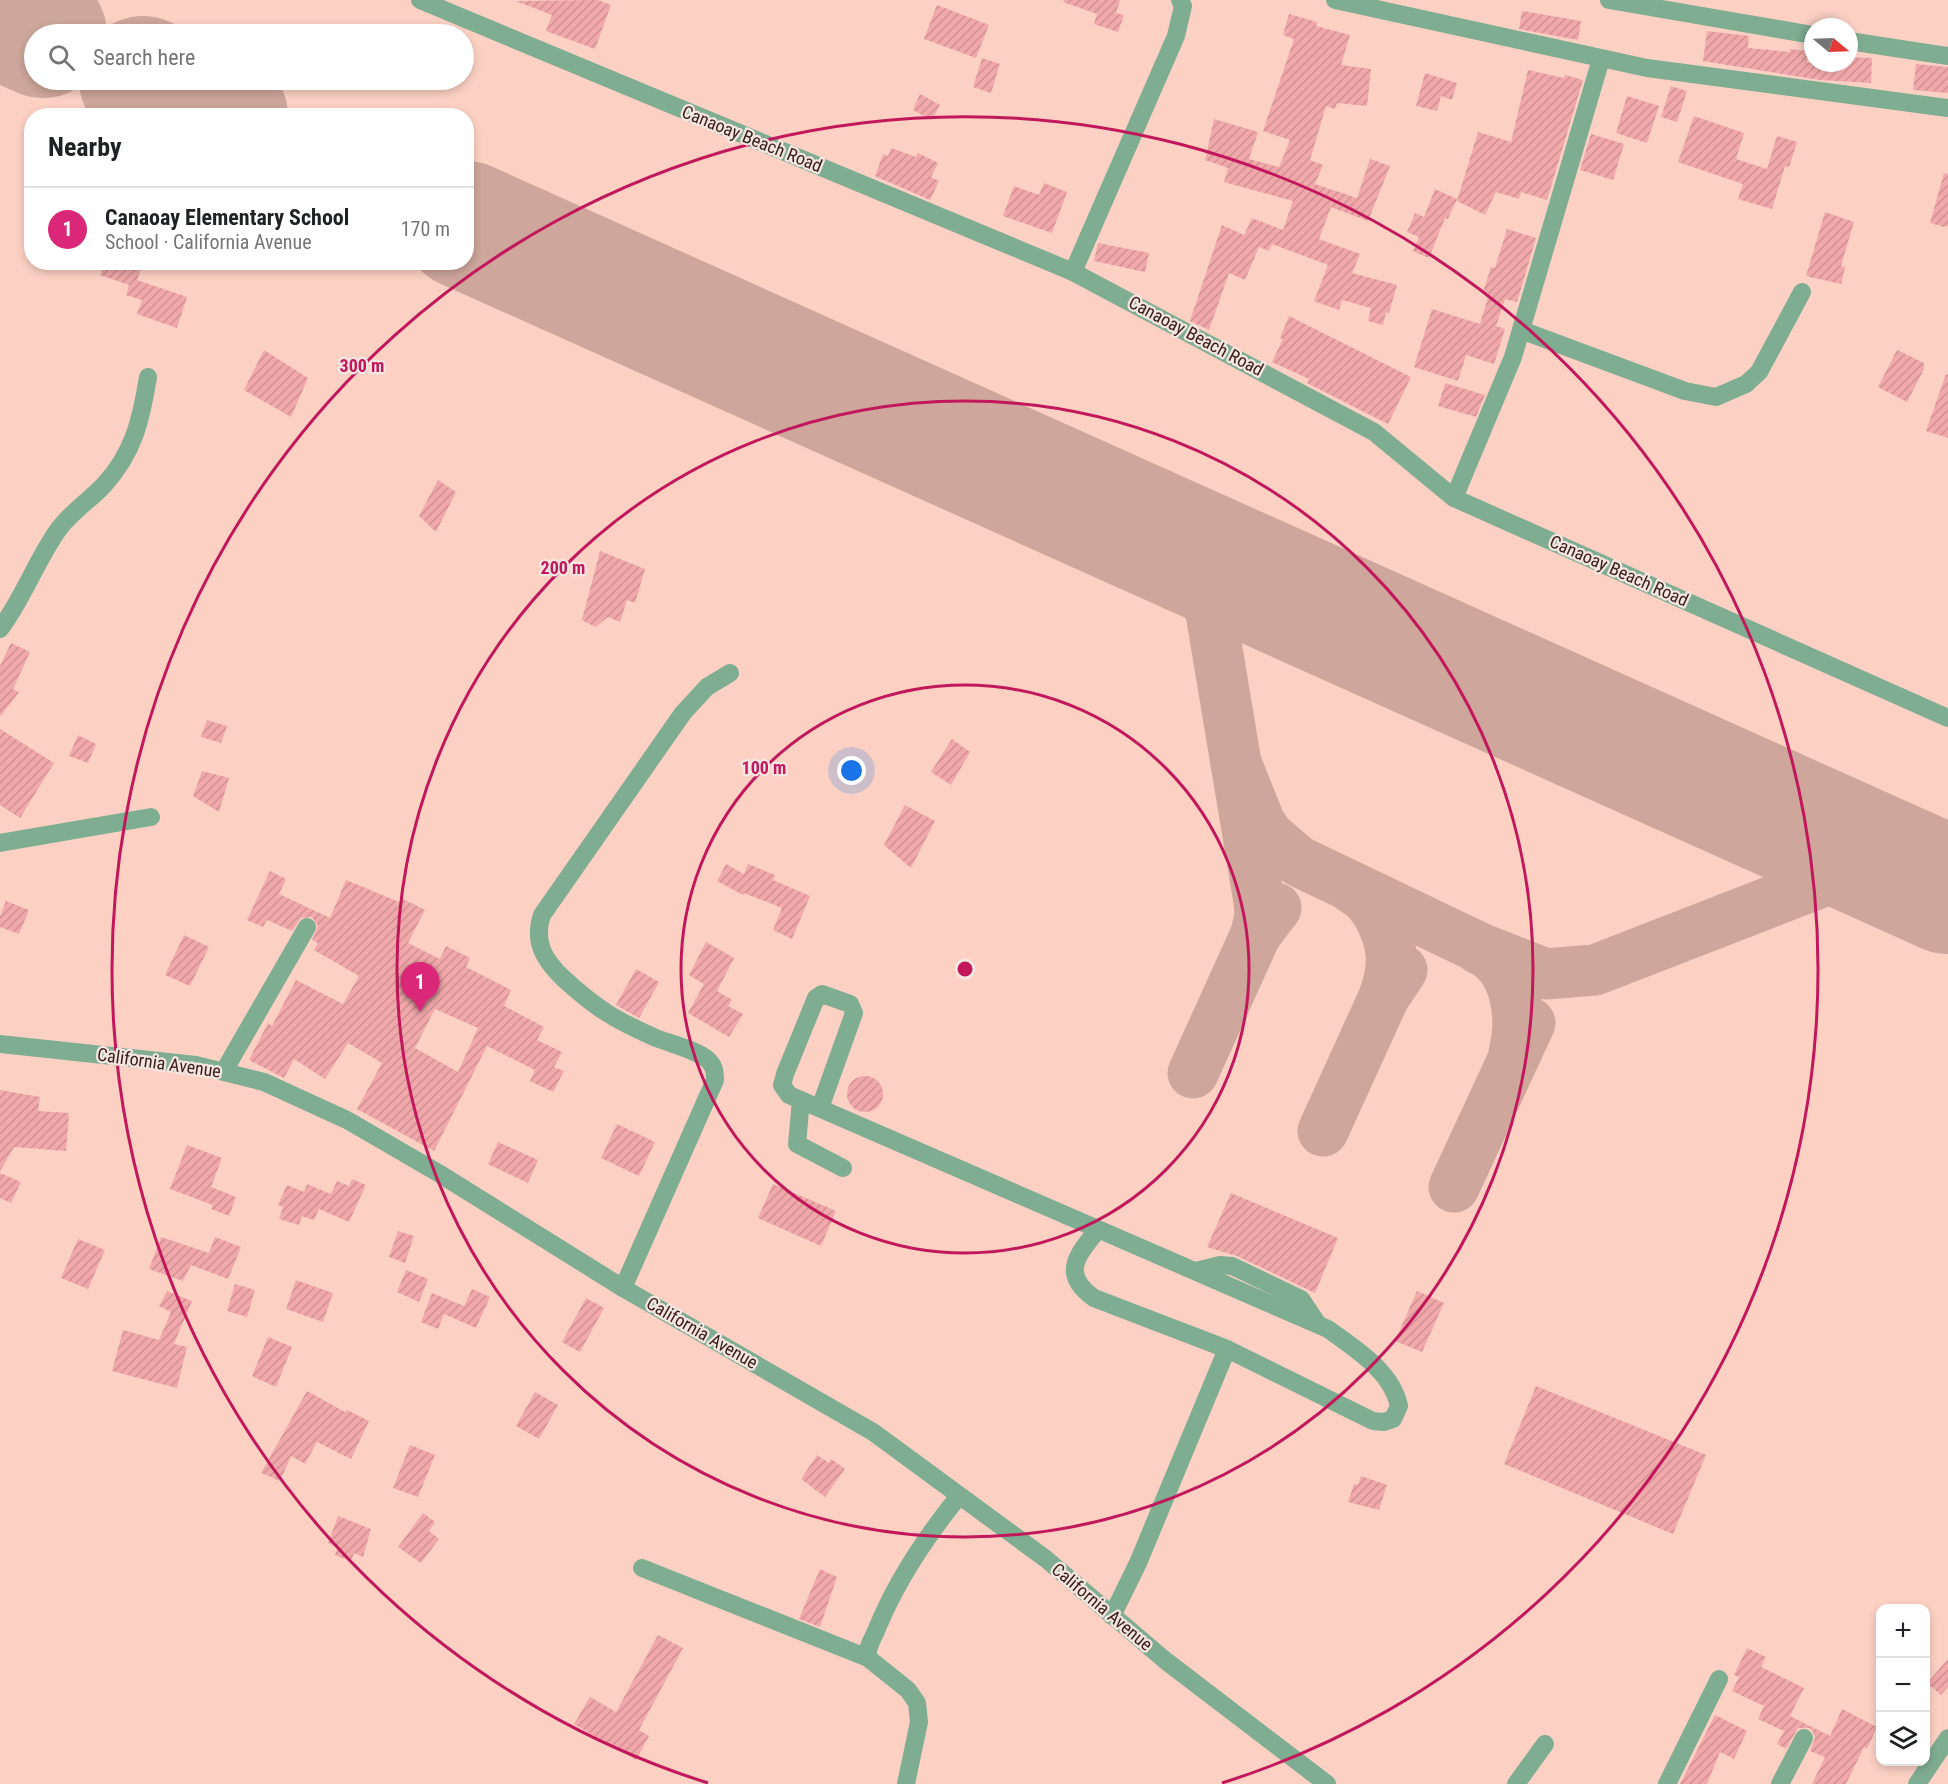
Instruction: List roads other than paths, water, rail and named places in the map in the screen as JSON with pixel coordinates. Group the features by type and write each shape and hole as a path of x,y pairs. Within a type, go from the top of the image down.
{"street":[{"name":"Canaoay Beach Road","path":"420,0 1073,272 1374,432 1454,498 1948,718"},
{"path":"1073,272 1176,36 1183,6 1180,0"},
{"path":"1335,0 1647,68 1948,108"},
{"path":"1609,0 1804,33"},
{"path":"1858,42 1948,56"},
{"path":"1454,498 1513,357 1601,59"},
{"path":"1521,330 1684,391 1716,396 1746,384 1759,372 1802,292"},
{"path":"0,629 57,531 81,503 103,486 130,450 141,420 148,377"},
{"path":"623,1288 715,1080 715,1069 706,1059 640,1031 595,1008 549,964 538,945 538,928 542,915 683,713 707,687 730,673"},
{"path":"0,843 151,817"},
{"path":"224,1071 307,927"},
{"path":"820,1108 855,1013 850,1004 822,994 816,998 782,1085 789,1095 1318,1324 1365,1356 1390,1383 1400,1406 1393,1419 1384,1422 1373,1421 1227,1349 1094,1298 1084,1291 1076,1280 1074,1268 1077,1257 1098,1230"},
{"name":"California Avenue","path":"0,1044 196,1065 224,1071 264,1082 347,1120 440,1174 623,1288 873,1432 1046,1559 1112,1616 1327,1784"},
{"path":"801,1100 797,1144 843,1168"},
{"path":"1112,1616 1138,1563 1227,1349"},
{"path":"868,1658 868,1649 886,1605 909,1563 959,1496"},
{"path":"642,1568 868,1658 908,1690 917,1703 919,1722 906,1784"},
{"path":"1667,1784 1719,1678"},
{"path":"1780,1784 1804,1738"},
{"path":"1917,1784 1948,1738"},
{"path":"1516,1784 1545,1744"}],"place":[{"name":"Canaoay Elementary School","path":"420,1012"}]}
